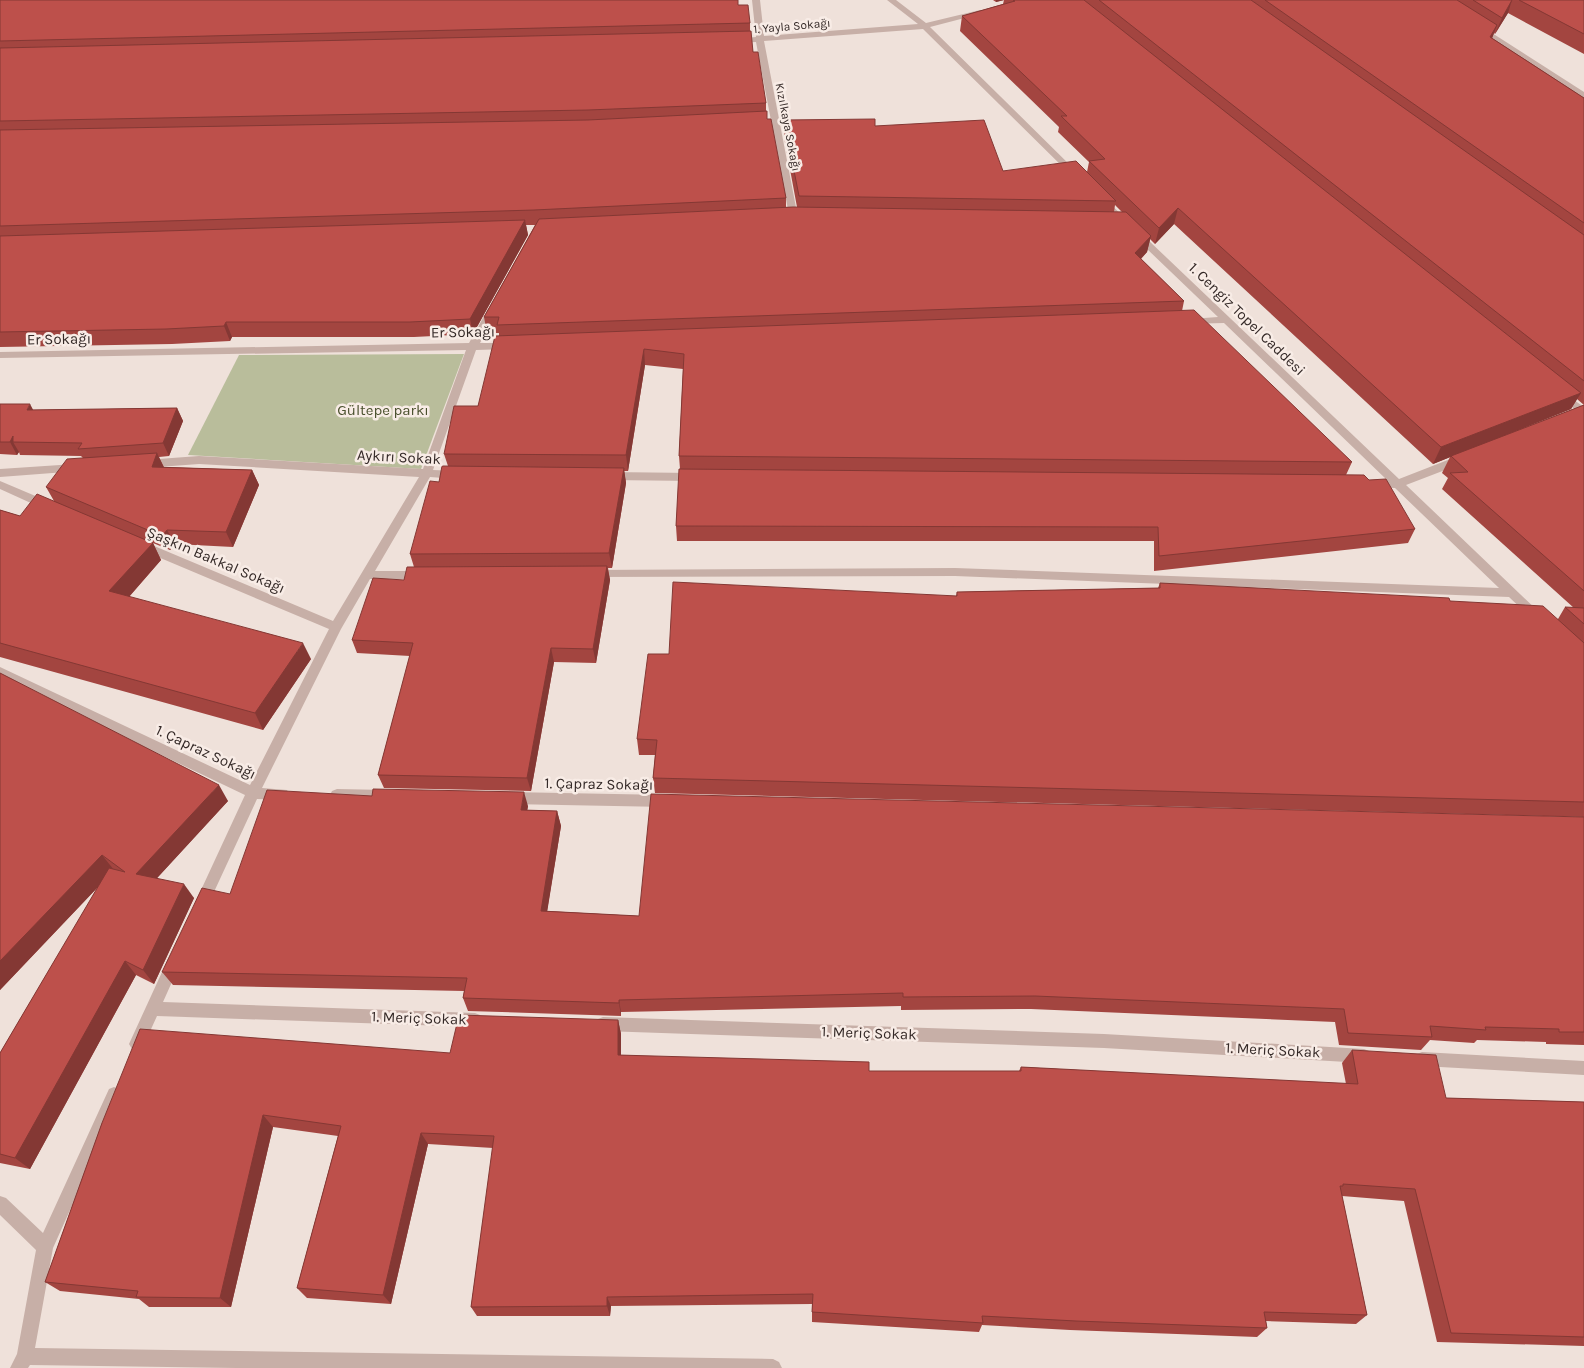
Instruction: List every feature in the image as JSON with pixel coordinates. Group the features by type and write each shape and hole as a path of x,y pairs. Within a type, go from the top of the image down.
{"street":[{"name":"Kızılkaya Sokağı","path":"756,0 760,41 793,218"},
{"path":"891,0 925,26 1084,182"},
{"name":"1. Yayla Sokağı","path":"730,42 925,26 983,10"},
{"path":"1467,21 1584,96"},
{"path":"764,121 774,121"},
{"name":"1. Cengiz Topel Caddesi","path":"1097,196 1511,593 1548,626"},
{"path":"1106,223 1125,223"},
{"path":"194,919 253,793 336,627 426,475 472,348 500,297"},
{"path":"1177,322 1227,320"},
{"name":"Er Sokağı","path":"0,355 522,346"},
{"path":"1552,386 1581,412"},
{"path":"1367,484 1397,484 1471,455"},
{"name":"Aykırı Sokak","path":"130,465 199,460 426,475 466,475"},
{"path":"0,472 90,467"},
{"path":"594,476 703,477"},
{"path":"0,486 64,512"},
{"name":"Şaşkın Bakkal Sokağı","path":"136,543 336,627"},
{"path":"576,574 956,572 1511,593"},
{"path":"366,575 436,575"},
{"name":"1. Çapraz Sokağı","path":"0,672 253,793 292,794"},
{"path":"322,794 401,796"},
{"name":"1. Çapraz Sokağı","path":"499,798 677,802"},
{"path":"133,1053 178,955"},
{"name":"1. Meriç Sokak","path":"152,1009 490,1020"},
{"name":"1. Meriç Sokak","path":"589,1024 1104,1041 1378,1056"},
{"path":"1408,1058 1584,1068"},
{"path":"121,1080 46,1246 22,1362 773,1368"},
{"path":"0,1204 46,1246"}],"green space":[{"name":"Gültepe parkı","path":"464,354 421,469 188,455 239,355"}],"building":[{"path":"0,0 738,0 738,5 748,5 750,23 0,41"},
{"path":"1013,0 1084,0 1581,393 1441,447 1178,208 1159,228 1089,161 1105,159 1061,116 1067,116 962,16 1015,1"},
{"path":"1099,0 1251,0 1584,235 1584,381"},
{"path":"1265,0 1457,0 1497,25 1490,37 1584,98 1584,223"},
{"path":"1473,0 1512,0 1502,18"},
{"path":"1519,0 1584,0 1584,34"},
{"path":"751,31 753,52 758,52 766,103 588,110 0,121 0,48"},
{"path":"767,111 767,119 771,119 786,198 534,210 0,226 0,130 588,120"},
{"path":"875,119 875,126 984,120 1003,171 1076,161 1116,201 799,196 784,120"},
{"path":"793,207 1126,212 1151,236 1135,253 1184,301 497,325 499,317 484,317 539,219"},
{"path":"525,220 470,319 410,322 226,322 224,326 166,329 0,332 0,236"},
{"path":"1194,310 1352,462 679,456 684,354 644,349 626,455 444,454 454,406 478,406 495,336"},
{"path":"0,404 30,404 27,410 177,408 163,443 78,449 82,443 13,442 13,436 10,442 0,442"},
{"path":"1584,405 1584,591 1450,473 1468,472 1451,456"},
{"path":"157,453 152,467 252,470 226,532 167,530 162,536 46,487 67,459"},
{"path":"442,466 624,468 609,553 410,554 430,481 439,482"},
{"path":"679,469 1364,475 1369,480 1386,479 1415,529 1159,556 1158,527 676,526"},
{"path":"37,494 153,543 109,591 303,643 255,713 0,643 0,510 20,516"},
{"path":"607,566 593,649 551,648 527,778 378,775 413,643 352,640 373,578 404,580 407,567"},
{"path":"673,582 957,596 957,592 1160,588 1160,583 1449,598 1450,601 1543,606 1584,643 1584,802 653,778 657,740 637,739 648,654 669,654"},
{"path":"1565,607 1584,608 1584,624"},
{"path":"0,673 219,785 136,874 184,884 143,970 125,961 15,1158 0,1154 0,1053 109,868 125,872 102,855 0,961"},
{"path":"373,789 524,792 521,810 557,811 541,911 639,916 651,794 1584,817 1584,1032 1559,1032 1559,1029 1485,1027 1486,1030 1430,1026 1432,1037 1348,1033 1344,1009 1035,996 903,997 903,993 619,1000 619,1003 463,998 467,978 162,972 202,888 230,894 267,790 372,796"},
{"path":"459,1015 618,1020 618,1055 869,1062 869,1071 1021,1071 1021,1067 1358,1084 1352,1050 1436,1055 1446,1098 1584,1102 1584,1337 1451,1333 1415,1189 1343,1184 1343,1186 1340,1186 1367,1315 1264,1312 1267,1328 982,1316 983,1323 812,1312 813,1294 607,1297 607,1306 471,1307 494,1136 421,1133 383,1295 297,1288 341,1126 263,1115 220,1298 136,1297 138,1291 45,1282 102,1123 140,1029 450,1053"}]}
